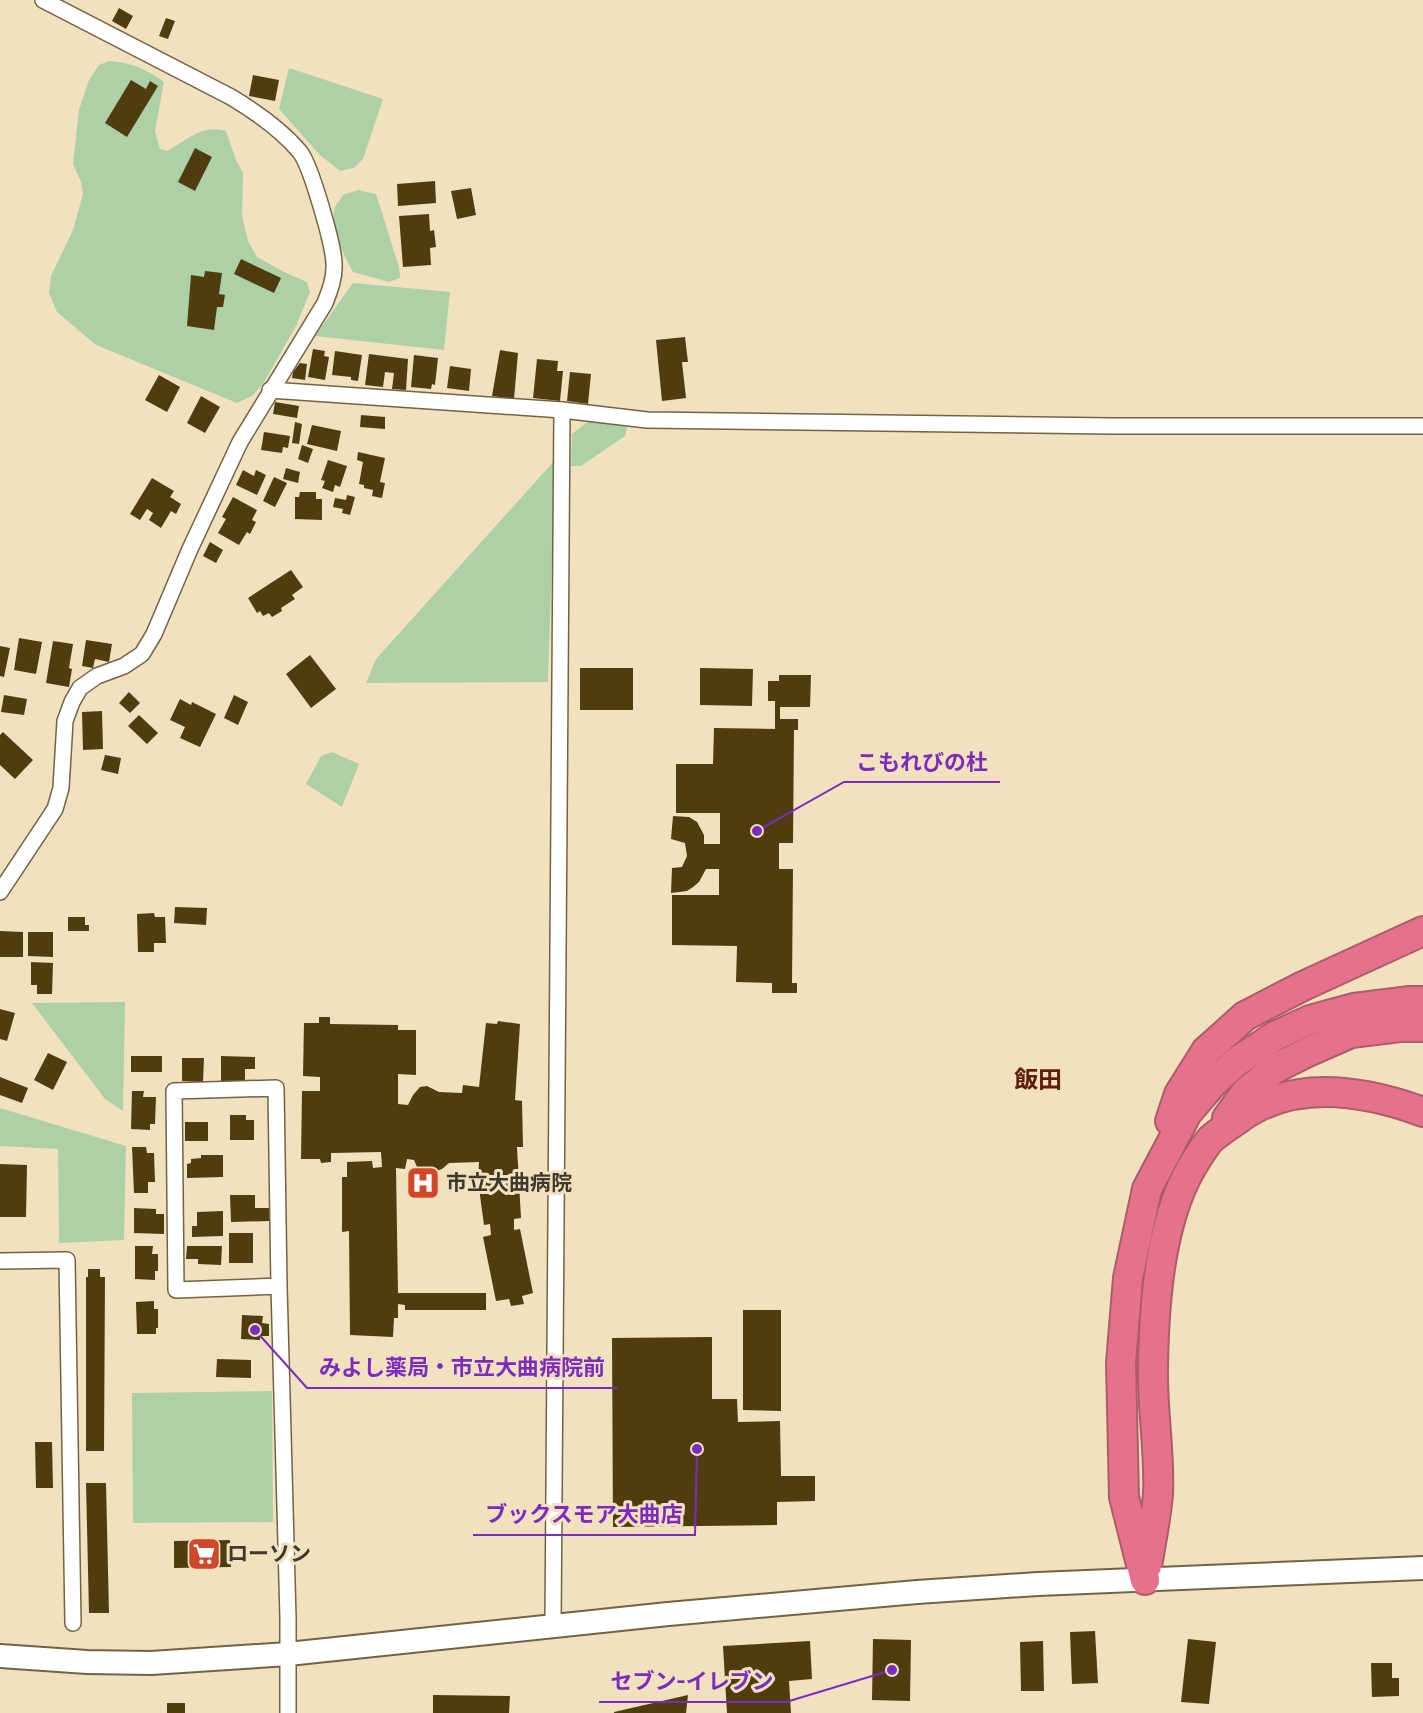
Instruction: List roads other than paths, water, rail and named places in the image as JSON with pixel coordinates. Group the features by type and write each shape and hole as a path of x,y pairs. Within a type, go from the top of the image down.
{"highway":[{"path":"1145,1580 1124,1497 1121,1363 1128,1278 1147,1189 1179,1094 1206,1051 1245,1016 1303,986 1423,931"},
{"path":"1147,1189 1187,1113 1212,1084 1236,1062 1265,1042 1310,1020 1354,1008 1423,1001"},
{"path":"1145,1580 1158,1494 1153,1367 1159,1272 1172,1212 1191,1168 1246,1092 1274,1069 1352,1033 1400,1027 1423,1027"},
{"path":"1210,1139 1248,1111 1270,1102 1326,1091 1359,1094 1394,1101 1423,1112"}],"street":[{"path":"0,892 55,809 61,788 65,721 72,702 81,688 97,676 124,666 142,654 154,633 240,442 325,303 333,283 334,263 312,180 301,153 260,114 44,0"},
{"path":"270,390 562,410 647,420 1111,426 1423,426"},
{"path":"553,1625 562,410"},
{"path":"279,1286 176,1290 174,1091 276,1088 288,1713"},
{"path":"0,1261 67,1260 73,1623"},
{"path":"0,1656 87,1662 151,1663 288,1654 553,1625 917,1592 1038,1584 1423,1568"}],"place":[{"name":"こもれびの杜","path":"757,831"},
{"name":"市立大曲病院","path":"423,1183"},
{"name":"みよし薬局・市立大曲病院前","path":"255,1330"},
{"name":"ブックスモア大曲店","path":"697,1449"},
{"name":"ローソン","path":"204,1554"},
{"name":"セブン-イレブン","path":"892,1670"}],"district":[{"name":"飯田","path":"1038,1080"}]}
